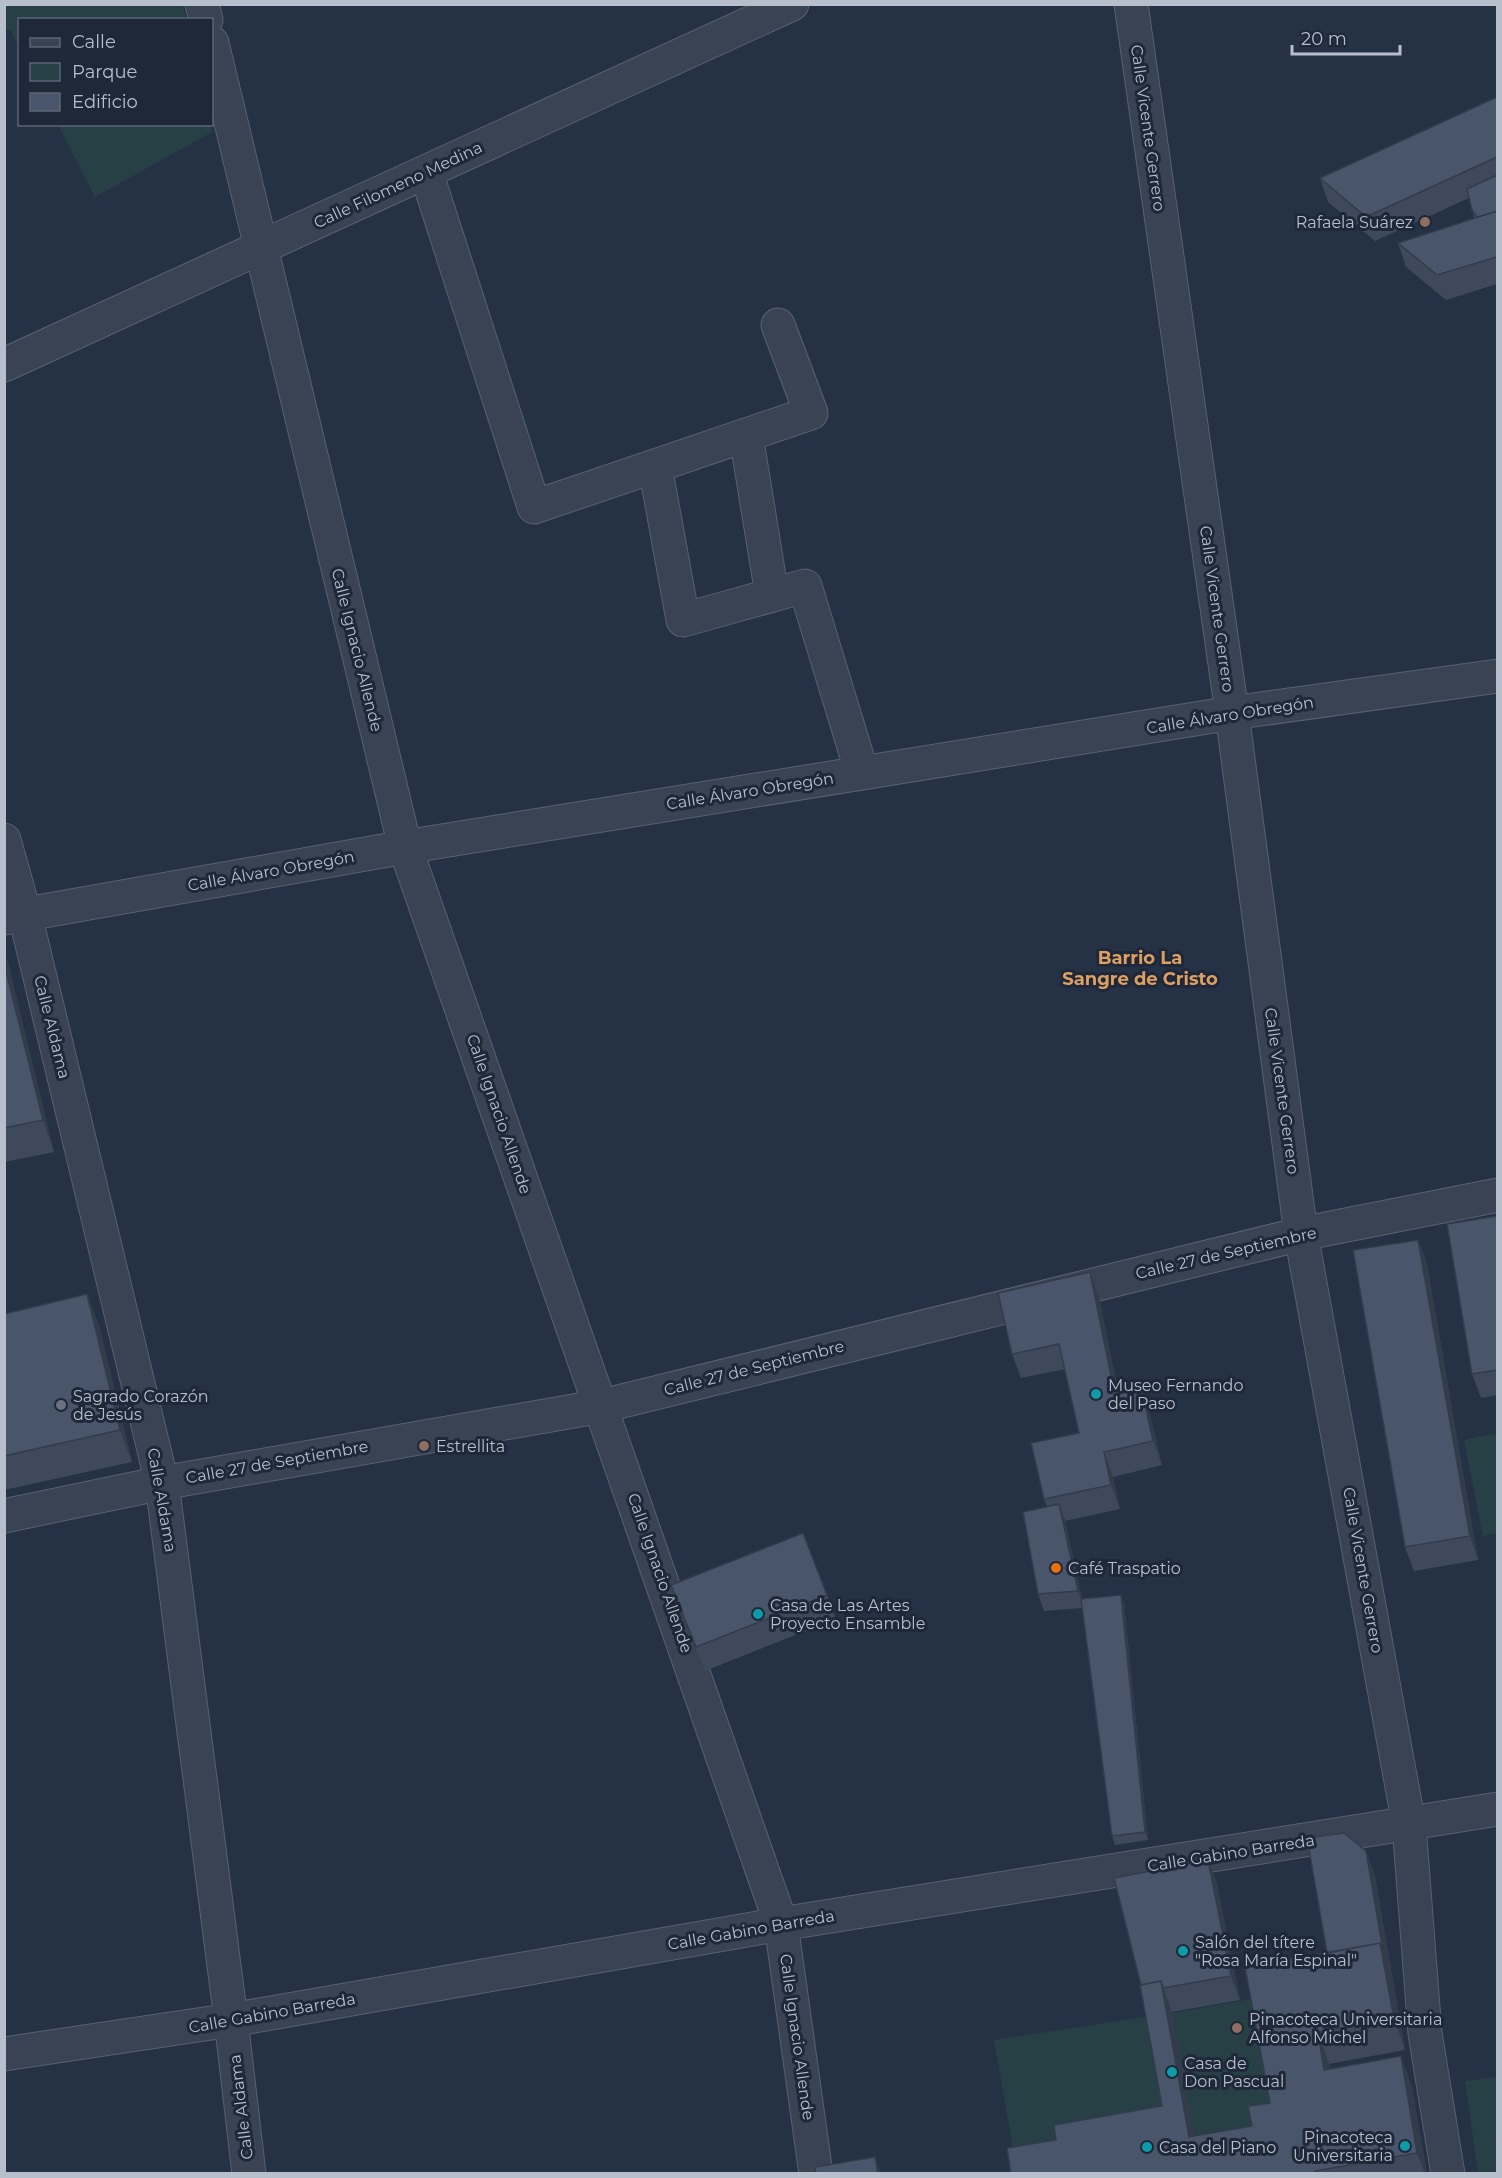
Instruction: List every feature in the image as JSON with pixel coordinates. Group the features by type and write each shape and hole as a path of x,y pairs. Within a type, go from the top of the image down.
{"street":[{"name":"Calle Filomeno Medina","path":"4,365 792,4"},
{"name":"Calle Vicente Gerrero","path":"1131,4 1232,714 1301,1234 1409,1825 1425,2033 1448,2174"},
{"name":"Calle Ignacio Allende","path":"213,47 405,847 781,1924 816,2174"},
{"path":"426,172 534,507 811,413 778,326"},
{"path":"746,435 772,595"},
{"path":"655,466 683,620 805,586 862,773"},
{"name":"Calle Álvaro Obregón","path":"14,917 405,847 1232,714 1497,676"},
{"name":"Calle Aldama","path":"4,840 14,917 162,1483 249,2174"},
{"name":"Calle 27 de Septiembre","path":"4,1516 162,1483 602,1406 1301,1234 1497,1196"},
{"name":"Calle Gabino Barreda","path":"4,2054 231,2020 781,1924 1409,1825 1497,1809"}],"green space":[{"path":"4,5 183,5 186,18 18,18 18,45 10,29 5,31"},
{"path":"59,126 210,126 212,132 95,197"},
{"path":"1497,1433 1497,1533 1483,1536 1464,1440"},
{"path":"1257,1998 1281,2134 1201,2168 1172,2013"},
{"path":"1151,2016 1173,2137 1017,2173 994,2040"},
{"path":"1497,2077 1497,2173 1478,2173 1465,2081"}],"building":[{"path":"1497,97 1497,157 1366,217 1320,178"},
{"path":"1497,175 1497,211 1477,217 1472,210 1467,189"},
{"path":"1497,211 1497,257 1437,275 1398,243"},
{"path":"4,963 43,1120 4,1128"},
{"path":"1497,1216 1497,1370 1472,1374 1447,1224"},
{"path":"1418,1240 1470,1536 1405,1547 1353,1250"},
{"name":"Museo Fernando del Paso","path":"1090,1272 1114,1391 1141,1386 1153,1441 1104,1452 1111,1485 1044,1499 1031,1443 1079,1433 1059,1344 1012,1354 998,1293"},
{"name":"Sagrado Corazón de Jesús","path":"87,1294 120,1430 4,1456 4,1314"},
{"name":"Café Traspatio","path":"1059,1504 1078,1591 1038,1594 1023,1512"},
{"name":"Casa de Las Artes Proyecto Ensamble","path":"803,1533 827,1595 696,1647 671,1585"},
{"path":"1121,1595 1145,1832 1112,1836 1081,1599"},
{"path":"1344,1833 1366,1851 1383,1950 1380,1943 1327,1953 1307,1838"},
{"name":"Salón del títere \"Rosa María Espinal\"","path":"1208,1860 1231,1976 1163,1988 1161,1981 1141,1985 1114,1878"},
{"path":"1380,1943 1394,2019 1318,2032 1324,2070 1401,2056 1417,2153 1315,2171 1316,2174 1011,2174 1007,2148 1056,2140 1054,2125 1162,2106 1140,1985 1161,1981 1189,2137 1252,2126 1248,2106 1270,2103 1245,1967"},
{"path":"875,2157 878,2174 816,2174 815,2167"}],"place":[{"name":"Rafaela Suárez","path":"1425,222"},
{"name":"Museo Fernando del Paso","path":"1096,1394"},
{"name":"Sagrado Corazón de Jesús","path":"61,1405"},
{"name":"Estrellita","path":"424,1446"},
{"name":"Café Traspatio","path":"1056,1568"},
{"name":"Casa de Las Artes Proyecto Ensamble","path":"758,1614"},
{"name":"Salón del títere \"Rosa María Espinal\"","path":"1183,1951"},
{"name":"Pinacoteca Universitaria Alfonso Michel","path":"1237,2028"},
{"name":"Casa de Don Pascual","path":"1172,2072"},
{"name":"Pinacoteca Universitaria","path":"1405,2146"},
{"name":"Casa del Piano","path":"1147,2147"}],"district":[{"name":"Barrio La Sangre de Cristo","path":"1140,968"}]}
